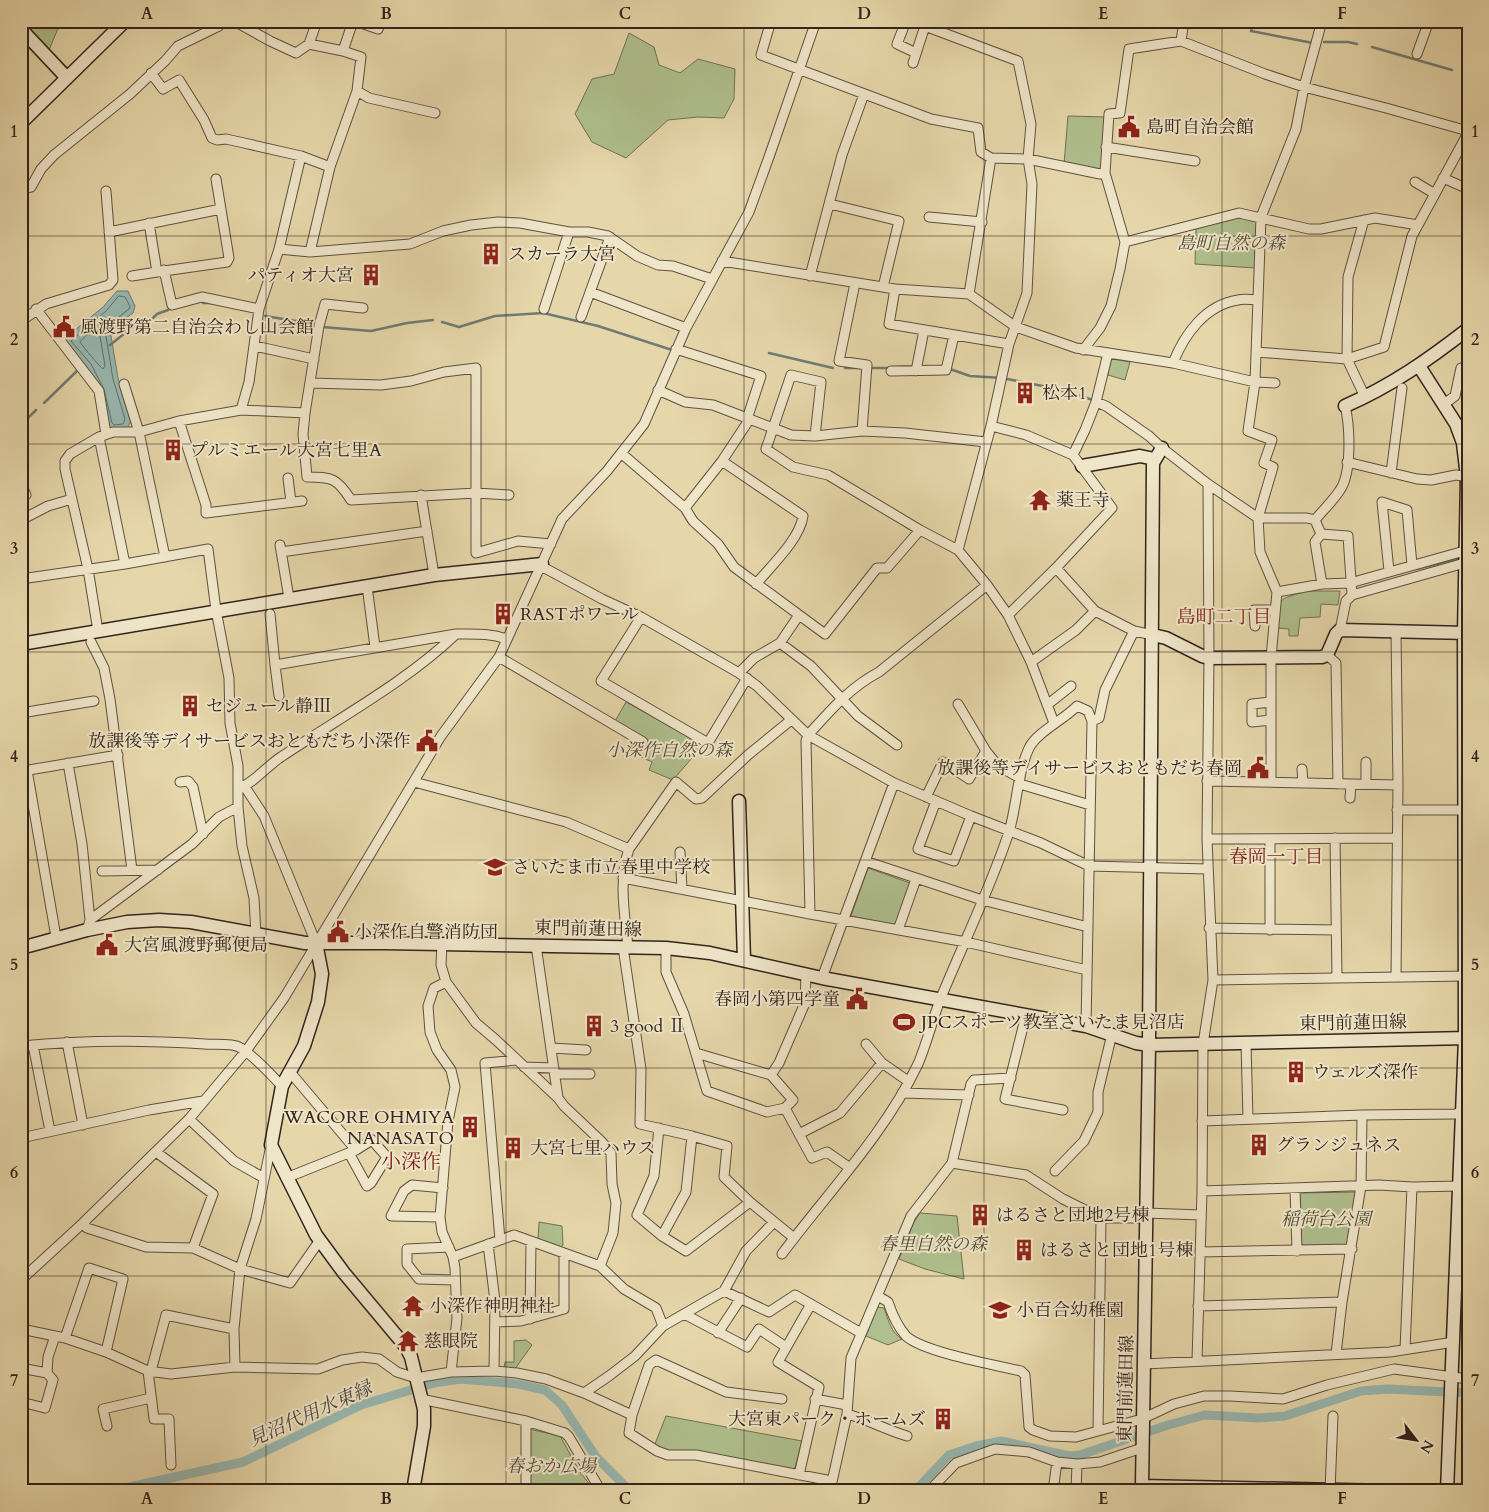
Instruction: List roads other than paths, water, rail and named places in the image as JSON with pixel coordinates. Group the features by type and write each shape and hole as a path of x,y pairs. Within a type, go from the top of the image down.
{"street":[{"path":"21,123 125,21"},
{"path":"21,186 26,188 32,187 41,169 54,155 130,94 178,46 219,26 222,21"},
{"path":"234,21 296,53 309,44 317,21"},
{"path":"343,51 354,21 378,29 382,21"},
{"path":"771,21 760,55 931,119 978,128 981,152 991,158 1028,159 1100,174 1105,173"},
{"path":"21,1280 83,1223 189,1119 246,1051 284,998 441,736 499,657 562,519 621,453 644,424 686,328 749,212 770,157 816,21"},
{"path":"906,21 897,44 916,53"},
{"path":"1181,41 1184,21"},
{"path":"1271,782 1271,658 1277,592 1260,552 1258,518 1273,467 1264,463 1272,440 1248,431 1255,382 1261,217 1295,133 1304,87 1321,23 1303,21"},
{"path":"1417,54 1429,21"},
{"path":"913,62 926,24 1018,61 1031,124 1028,159 1032,184 1027,293 1009,344 991,426 958,550"},
{"path":"21,29 68,78"},
{"path":"1083,350 1100,328 1111,306 1125,242 1105,173 1109,114 1120,113 1129,49 1181,41 1304,87 1468,132 1412,236 1384,347 1347,359 1256,352"},
{"path":"309,44 361,57 357,91 330,168 310,252"},
{"path":"151,73 163,89 179,80 204,120 212,138 301,156 330,168"},
{"path":"357,91 369,98 434,113"},
{"path":"810,276 842,156 864,94"},
{"path":"1106,147 1195,161"},
{"path":"241,410 249,382 259,308 279,249 301,156"},
{"path":"970,294 991,158"},
{"path":"1443,178 1468,189"},
{"path":"132,276 227,262 229,258 216,179"},
{"path":"1415,182 1435,194"},
{"path":"21,321 46,304 109,285 113,280 106,191"},
{"path":"830,204 899,221 883,287"},
{"path":"109,232 221,209"},
{"path":"1125,242 1239,213 1315,229 1375,218 1418,226"},
{"path":"929,217 982,222"},
{"path":"1364,220 1348,277 1347,359 1365,397"},
{"path":"279,249 310,252 410,244 443,231 471,225 498,222 520,223 569,232 588,232 610,237 637,256 658,265 672,266 712,279"},
{"path":"149,223 172,305 202,297 259,308"},
{"path":"544,309 569,232"},
{"path":"581,318 610,237"},
{"path":"722,261 855,284 894,289 970,294 1016,327 1083,350 1173,363 1255,382 1275,383"},
{"path":"855,284 839,361 867,364 862,431"},
{"path":"894,289 889,324 1009,344"},
{"path":"590,292 686,328"},
{"path":"1173,363 1179,347 1188,333 1197,322 1217,307 1238,299 1258,300"},
{"path":"362,308 325,304 319,326 305,413 303,434 307,477 327,477 335,480 343,487 351,500 476,493 508,495"},
{"path":"36,309 99,391 103,436 125,564"},
{"path":"1314,520 1341,489 1347,462 1349,432 1345,406 1396,381 1468,329"},
{"path":"916,371 924,330"},
{"path":"891,371 946,370 954,335"},
{"path":"255,346 314,359"},
{"path":"676,349 761,376 748,420 722,461 685,508"},
{"path":"1073,455 1096,402 1108,354"},
{"path":"1419,366 1460,432 1467,477 1464,1171 1460,1186 1447,1491"},
{"path":"311,383 381,385 411,381 444,372 476,368 476,553 518,541 551,544"},
{"path":"1444,404 1456,396 1461,368 1468,370"},
{"path":"815,436 822,382 791,375 766,449 793,468 828,475 920,530 958,550 987,585 1008,615 1031,662 1054,723"},
{"path":"124,384 138,432 165,557"},
{"path":"1391,473 1402,388"},
{"path":"658,390 685,402 713,405 791,435 815,436 862,431 905,433 986,442"},
{"path":"1096,402 1106,406 1149,436 1208,484 1258,518 1307,518 1314,520 1321,534"},
{"path":"98,631 88,569 65,469 70,454 113,432 138,432 179,421 241,410 305,413"},
{"path":"179,421 206,505 206,513 302,501"},
{"path":"991,426 1026,435 1073,455 1112,508 1056,568 1008,615"},
{"path":"1149,1045 1154,459 1162,448"},
{"path":"621,453 685,508 693,521 718,544 734,566 825,634 877,568 887,568 920,530"},
{"path":"1082,466 1140,456 1154,459"},
{"path":"722,461 803,516 802,525 780,556 756,584"},
{"path":"1347,462 1417,479 1431,480 1456,475 1467,477"},
{"path":"288,478 291,502"},
{"path":"21,484 26,496 21,497"},
{"path":"1197,1361 1202,1191 1202,1044 1213,980 1206,839 1209,658 1208,484"},
{"path":"421,495 434,575"},
{"path":"21,520 48,506 72,500"},
{"path":"1389,571 1382,502 1407,510 1412,565"},
{"path":"288,598 281,548 427,531"},
{"path":"1321,534 1348,536 1352,595"},
{"path":"1321,534 1315,542 1322,584"},
{"path":"21,579 125,564 208,549 216,610 229,678 230,723 242,787 238,807 242,846 254,898 256,935"},
{"path":"1277,592 1322,584 1350,583 1412,565 1467,556"},
{"path":"1056,568 1095,611 1134,631 1166,638 1202,656 1209,658 1322,657 1327,655 1336,634 1340,630 1346,601 1352,595 1467,556"},
{"path":"21,644 434,575 542,565 602,599 641,617 747,678 808,734 894,783 1041,843 1089,866 1208,869"},
{"path":"810,914 806,742 808,734 840,699 860,682 879,672 987,585"},
{"path":"367,586 375,647"},
{"path":"1255,626 1254,610 1275,610"},
{"path":"1031,662 1076,630 1095,611"},
{"path":"270,614 279,696"},
{"path":"738,673 754,658 780,643 799,615"},
{"path":"641,617 601,681 708,743 747,678"},
{"path":"1340,630 1466,633"},
{"path":"1092,721 1099,718 1105,690 1134,631"},
{"path":"1396,631 1398,785 1396,977"},
{"path":"275,665 456,634 495,635 507,639"},
{"path":"242,787 268,766 338,722 438,652 456,634"},
{"path":"91,642 104,668 118,755 132,870"},
{"path":"780,643 810,666 858,716 897,745"},
{"path":"1327,655 1336,663 1338,784"},
{"path":"499,657 643,742"},
{"path":"1047,705 1071,686"},
{"path":"21,713 94,701"},
{"path":"1271,702 1252,704 1252,722 1271,720"},
{"path":"958,704 986,751 998,766 1020,781 1090,805"},
{"path":"782,1254 850,1168 902,1093 918,1063 940,1000 966,942 1009,831 1030,746 1054,723 1069,714 1076,706 1088,711 1092,721 1086,1026"},
{"path":"792,720 748,755 702,798 696,799 676,782 629,849 623,878 626,947 641,1069 640,1124 727,1146 724,1177 750,1202 794,1238"},
{"path":"926,797 943,762 969,779 986,751"},
{"path":"56,937 24,771 118,755"},
{"path":"1366,762 1366,784"},
{"path":"68,763 82,844 88,925"},
{"path":"1302,769 1303,783"},
{"path":"180,782 188,781 193,787 203,834"},
{"path":"1207,781 1398,785"},
{"path":"414,782 566,822 629,849"},
{"path":"822,978 894,783"},
{"path":"1350,798 1351,784"},
{"path":"235,1368 234,1330 240,1268 256,1219 282,1086 304,1046 318,1002 322,974 316,943 264,816 242,787"},
{"path":"739,801 744,960"},
{"path":"936,801 918,849 954,861 971,816"},
{"path":"88,925 192,844 220,817 238,807"},
{"path":"1397,810 1466,810"},
{"path":"1335,838 1337,978"},
{"path":"1206,839 1397,838"},
{"path":"1270,839 1270,930"},
{"path":"680,852 682,889"},
{"path":"865,861 982,900 1088,927"},
{"path":"102,871 158,870"},
{"path":"623,878 966,942 1087,970"},
{"path":"898,930 916,879"},
{"name":"東門前蓮田線","path":"21,948 88,925 159,920 191,922 296,942 666,948 710,953 806,975 1086,1026 1136,1043 1149,1045 1466,1038"},
{"path":"1209,928 1336,930"},
{"path":"442,944 441,965 446,982 476,1023 558,1098 611,1153 612,1184 616,1203 613,1233 600,1266"},
{"path":"536,945 558,1098"},
{"path":"666,948 666,972 684,1014 707,1091 767,1112 785,1108 793,1100 771,1075 696,1054"},
{"path":"771,1075 779,1063 805,1002 806,975"},
{"path":"1213,980 1466,976"},
{"path":"446,982 434,988 428,1006 430,1032 437,1050 451,1070 455,1087 448,1121 440,1217 442,1232 453,1257 455,1268 457,1318 451,1372"},
{"path":"1026,1014 1005,1099 1063,1110"},
{"path":"1055,1171 1084,1141 1098,1112 1098,1092 1112,1034"},
{"path":"67,1042 83,1125"},
{"path":"21,1046 67,1042 194,1043 237,1046 246,1051 282,1086"},
{"path":"866,1044 882,1063 908,1081"},
{"path":"1246,1044 1248,1119"},
{"path":"33,1045 50,1131"},
{"name":"東門前蓮田線","path":"1149,1045 1142,1489 1389,1491"},
{"path":"551,1048 586,1050"},
{"path":"500,1240 485,1063 520,1063 554,1071 590,1074"},
{"path":"799,1134 840,1113 882,1063"},
{"path":"286,1178 353,1152 372,1140 387,1157 372,1183 367,1186 353,1152 290,1072"},
{"path":"782,1399 726,1392 656,1360 649,1365 632,1415 629,1433 657,1451 668,1455 696,1455 799,1475 831,1486 847,1410 851,1358 911,1216 952,1163 974,1080 1011,1078"},
{"path":"902,1093 969,1095"},
{"path":"21,1138 149,1110 203,1101"},
{"path":"785,1108 812,1158 826,1152 850,1168"},
{"path":"1202,1121 1362,1115 1456,1114 1465,1109"},
{"path":"1336,1354 1342,1302 1362,1186 1362,1115"},
{"path":"189,1119 234,1161 264,1178"},
{"path":"659,1128 654,1176 637,1215 662,1236 686,1251 750,1202"},
{"path":"662,1236 686,1192 692,1136"},
{"path":"271,1144 286,1178 320,1240 344,1273 406,1347 411,1357 424,1409 424,1426 413,1491"},
{"path":"156,1152 213,1194 193,1248"},
{"path":"952,1163 1026,1175 1063,1199 1101,1218 1201,1214"},
{"path":"440,1217 391,1216 404,1191 412,1185 443,1188"},
{"path":"1202,1191 1362,1186 1460,1186"},
{"path":"1405,1349 1412,1187"},
{"path":"1295,1189 1297,1251"},
{"path":"1098,1431 1101,1218"},
{"path":"584,1393 635,1356 663,1326 724,1291 746,1251 774,1222"},
{"path":"83,1223 87,1228 146,1247 193,1248 240,1268 290,1282 320,1240"},
{"path":"453,1257 514,1235 600,1266 624,1289 656,1308 663,1326"},
{"path":"530,1319 531,1241"},
{"path":"488,1244 494,1301 494,1371"},
{"path":"449,1247 407,1249 407,1264 418,1279 454,1280"},
{"path":"1200,1252 1352,1250"},
{"path":"494,1322 521,1321 564,1309 564,1253"},
{"path":"65,1338 89,1268 123,1279 106,1352"},
{"path":"724,1291 769,1312 795,1295 862,1333"},
{"path":"878,1296 888,1302 893,1317 906,1336 925,1347 1021,1371 1024,1375 1029,1427 1050,1436 1076,1438 1098,1431 1142,1424 1174,1404 1204,1396 1283,1400 1327,1384 1394,1370 1452,1380 1468,1379"},
{"path":"718,1333 741,1298"},
{"path":"1198,1306 1342,1302"},
{"path":"799,1475 819,1387 778,1362 811,1304"},
{"path":"684,1314 747,1347 759,1329 786,1347"},
{"path":"171,1465 169,1418 154,1419 150,1371 166,1315 234,1330"},
{"path":"21,1328 65,1338 106,1352 150,1371 171,1374 235,1368 318,1369 342,1360 362,1357 379,1359 397,1372 416,1379 436,1373 494,1371 546,1379 584,1393 632,1415"},
{"path":"47,1373 48,1357 55,1336"},
{"path":"1144,1364 1390,1352 1454,1342"},
{"path":"635,1356 649,1365"},
{"path":"21,1368 47,1373 53,1380 45,1408 21,1402"},
{"path":"421,1397 526,1421 565,1433 600,1491"},
{"path":"107,1426 104,1409 151,1398"},
{"path":"815,1399 847,1410 889,1431 908,1436"},
{"path":"1330,1490 1333,1416"},
{"path":"526,1421 526,1491"},
{"path":"929,1491 956,1463 995,1449 1028,1452 1057,1462 1077,1464 1100,1462 1142,1446"},
{"path":"1053,1491 1057,1462"},
{"path":"1076,1491 1077,1464"},
{"path":"1464,1491 1468,1490"}],"water":[{"path":"117,291 128,291 135,306 133,313 110,330 118,378 131,420 127,429 108,429 100,391 87,367 63,340 103,307"}],"waterway":[{"path":"1254,21 1251,31 1313,43"},
{"path":"1324,42 1357,44"},
{"path":"1372,47 1452,70"},
{"path":"203,303 212,303"},
{"path":"110,345 135,325 152,319 157,314 168,310"},
{"path":"442,322 459,327 495,316 543,313 598,326 672,350"},
{"path":"265,316 314,324"},
{"path":"322,327 371,331 407,323 433,320"},
{"path":"769,353 833,368"},
{"path":"845,368 857,368"},
{"path":"869,368 890,368"},
{"path":"44,403 79,369"},
{"path":"950,369 970,376 1002,378 1053,388 1093,400"},
{"path":"21,425 36,410"},
{"path":"1416,569 1462,558"},
{"name":"見沼代用水東縁","path":"106,1491 243,1462 361,1405 434,1383 461,1379 518,1384 545,1390 562,1405 596,1457 630,1491"},
{"name":"見沼代用水東縁","path":"915,1491 949,1455 976,1446 1001,1441 1070,1456 1080,1455 1168,1425 1205,1415 1259,1418 1285,1416 1361,1391 1388,1389 1468,1393"}],"place":[{"name":"島町自治会館","path":"1129,127"},
{"name":"スカーラ大宮","path":"491,254"},
{"name":"パティオ大宮","path":"371,275"},
{"name":"風渡野第二自治会わし山会館","path":"64,327"},
{"name":"松本1","path":"1025,393"},
{"name":"プルミエール大宮七里A","path":"173,450"},
{"name":"薬王寺","path":"1040,500"},
{"name":"RASTポワール","path":"503,614"},
{"name":"セジュール静Ⅲ","path":"190,706"},
{"name":"放課後等デイサービスおともだち小深作","path":"427,741"},
{"name":"放課後等デイサービスおともだち春岡","path":"1258,768"},
{"name":"さいたま市立春里中学校","path":"495,867"},
{"name":"小深作自警消防団","path":"338,932"},
{"name":"大宮風渡野郵便局","path":"107,945"},
{"name":"春岡小第四学童","path":"857,999"},
{"name":"JPCスポーツ教室さいたま見沼店","path":"904,1022"},
{"name":"3 good Ⅱ","path":"594,1026"},
{"name":"ウェルズ深作","path":"1296,1072"},
{"name":"WACORE OHMIYA NANASATO","path":"470,1127"},
{"name":"グランジュネス","path":"1259,1145"},
{"name":"大宮七里ハウス","path":"513,1148"},
{"name":"はるさと団地2号棟","path":"980,1215"},
{"name":"はるさと団地1号棟","path":"1024,1250"},
{"name":"小深作神明神社","path":"413,1306"},
{"name":"小百合幼稚園","path":"1000,1310"},
{"name":"慈眼院","path":"408,1341"},
{"name":"大宮東パーク・ホームズ","path":"943,1419"}],"district":[{"name":"島町二丁目","path":"1224,617"},
{"name":"春岡一丁目","path":"1276,857"},
{"name":"小深作","path":"411,1161"}],"park label":[{"name":"島町自然の森","path":"1231,243"},
{"name":"小深作自然の森","path":"669,750"},
{"name":"稲荷台公園","path":"1326,1219"},
{"name":"春里自然の森","path":"933,1244"},
{"name":"春おか広場","path":"551,1466"}]}
